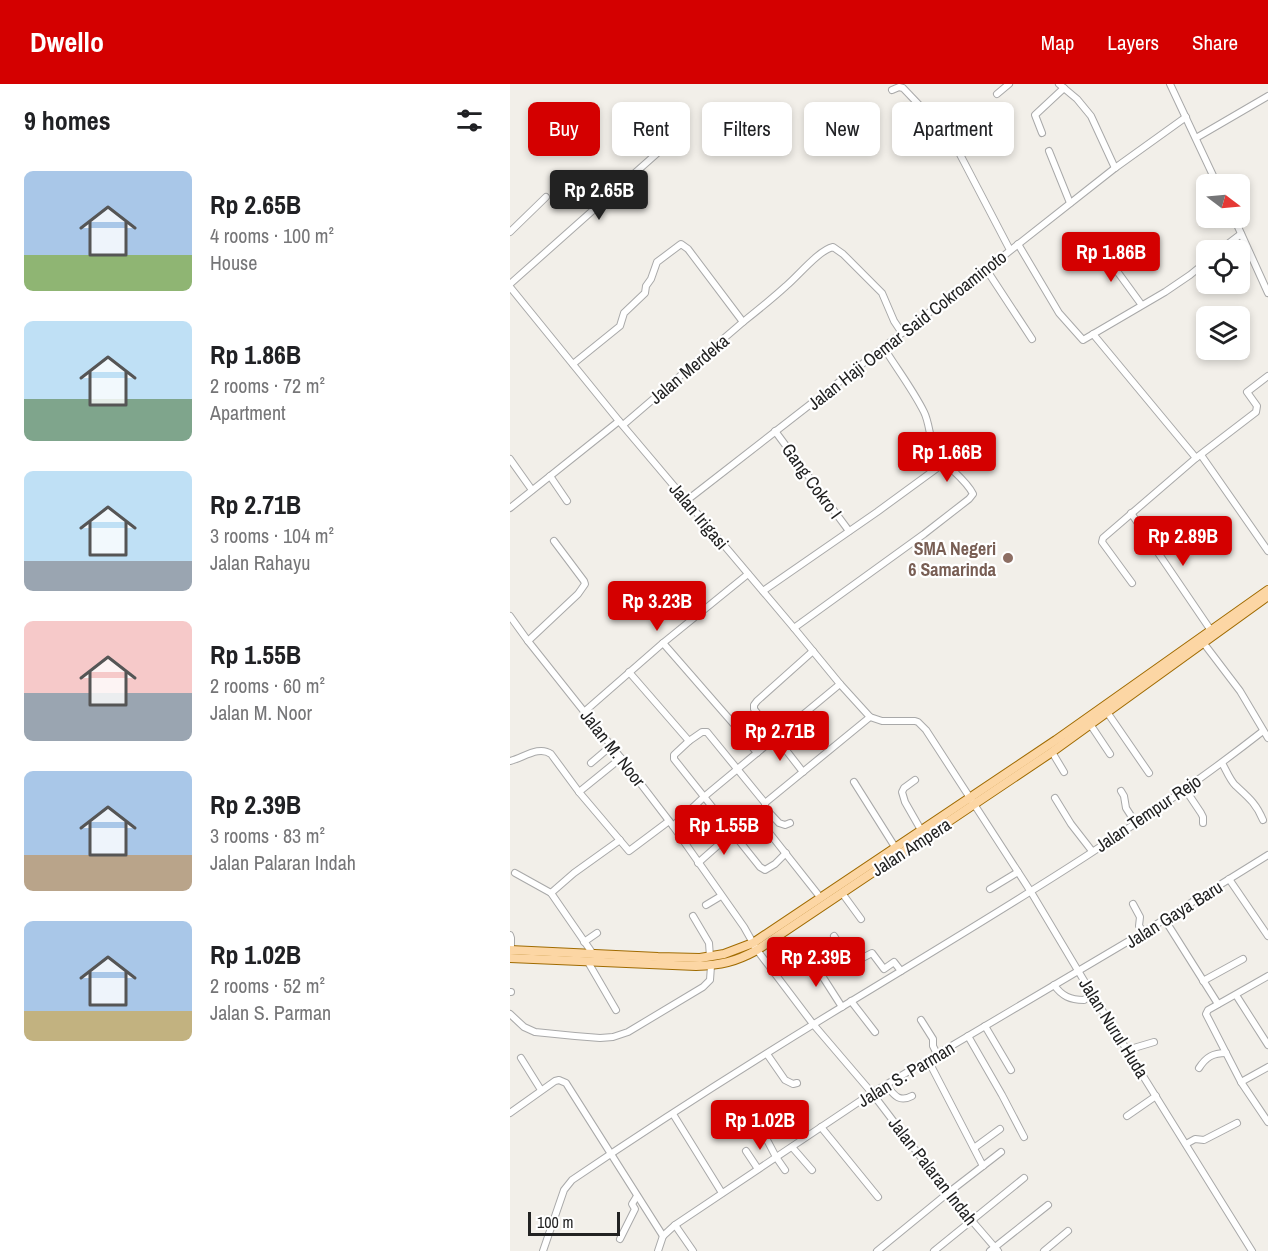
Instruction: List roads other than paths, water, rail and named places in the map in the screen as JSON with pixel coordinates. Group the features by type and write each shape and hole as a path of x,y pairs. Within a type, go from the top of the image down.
{"main road":[{"name":"Jalan Ampera","path":"1213,633 1268,590"},
{"name":"Jalan Ampera","path":"510,958 523,955 590,958 634,964 711,961 725,964 744,957 755,946 820,897 1268,596"},
{"name":"Jalan Ampera","path":"755,946 842,892 1052,752 1202,640"},
{"name":"Jalan Ampera","path":"510,950 523,955"}],"street":[{"path":"997,94 1009,84"},
{"path":"1170,84 1212,174"},
{"path":"1042,134 1035,115 1062,86 1091,116 1115,168"},
{"path":"892,90 896,87 903,88 924,110 938,120 953,141 1010,250"},
{"path":"1196,138 1268,96"},
{"name":"Jalan Haji Oemar Said Cokroaminoto","path":"686,501 1115,168 1186,117"},
{"path":"1049,151 1070,203"},
{"path":"510,286 654,156"},
{"path":"510,232 546,198"},
{"path":"1238,228 1268,293"},
{"path":"1233,240 1241,234"},
{"name":"Jalan Merdeka","path":"510,508 621,423 744,322 688,249 681,244 657,262 645,293 624,314 620,326 573,364"},
{"path":"1018,244 1065,321 1083,340 1165,292 1196,270"},
{"path":"1083,250 1098,245 1142,304"},
{"path":"744,322 822,252 833,247 882,293 902,333"},
{"path":"986,270 1032,339"},
{"name":"Jalan Irigasi","path":"510,286 686,501 748,574 765,589 794,628 870,717"},
{"path":"510,300 516,295"},
{"path":"1093,334 1198,457 1268,550"},
{"path":"794,628 924,534 973,494 944,463 932,443 923,410 884,348"},
{"path":"1132,583 1102,540 1198,457 1256,412 1257,406 1247,392 1268,376"},
{"name":"Gang Cokro I","path":"776,431 849,531"},
{"path":"510,459 532,490"},
{"path":"765,589 944,463"},
{"path":"550,476 567,501"},
{"path":"1131,513 1213,633"},
{"path":"528,641 578,594 585,584 554,541"},
{"path":"584,712 663,643 748,574"},
{"name":"Jalan M. Noor","path":"510,616 671,824 755,946"},
{"path":"1202,640 1240,691 1268,738"},
{"path":"663,643 757,753"},
{"path":"803,771 754,709 754,705 813,651"},
{"path":"629,672 689,741"},
{"path":"510,761 540,750 547,751 579,792 631,851 671,824 840,684"},
{"path":"1107,712 1149,774"},
{"path":"698,862 756,816 803,771 870,717 882,721 918,722 926,730 969,797"},
{"name":"Jalan Tempur Rejo","path":"543,1251 564,1190 572,1180 813,1024 1031,892 1222,763 1268,723"},
{"path":"1090,724 1110,754"},
{"path":"786,853 772,866 764,870 760,867 673,758 674,755 689,741 702,732 707,732 779,823 785,825 790,823"},
{"path":"591,763 611,746"},
{"path":"1052,752 1064,772"},
{"path":"579,792 621,758"},
{"path":"1222,763 1235,785 1258,807 1263,820"},
{"path":"915,780 902,792 921,830"},
{"path":"854,782 895,847"},
{"path":"1185,789 1201,813 1203,823"},
{"path":"1121,791 1126,808 1135,822"},
{"name":"Jalan Nurul Huda","path":"969,797 1082,969 1092,994 1252,1251"},
{"path":"1056,798 1071,824 1092,851"},
{"path":"756,816 820,897"},
{"path":"550,893 620,840"},
{"name":"Jalan Gaya Baru","path":"1082,969 1268,855"},
{"path":"990,889 1018,872"},
{"path":"514,873 550,893 584,942 616,1011"},
{"path":"1229,879 1268,936"},
{"path":"842,892 861,919"},
{"path":"706,905 722,896"},
{"path":"1133,904 1144,932"},
{"path":"510,1014 524,1027 535,1032 583,1037 613,1037 628,1032 703,987 710,980 709,943 693,916"},
{"path":"1165,920 1218,1004"},
{"path":"584,942 597,933"},
{"path":"510,935 510,950"},
{"path":"834,936 852,963"},
{"name":"Jalan Palaran Indah","path":"755,946 813,1024 872,1094 994,1250"},
{"path":"845,967 872,952 889,978"},
{"path":"810,957 842,1006"},
{"path":"1203,981 1243,959"},
{"path":"884,969 894,962 901,971"},
{"name":"Jalan S. Parman","path":"658,1251 663,1236 675,1225 821,1127 937,1054 1082,969"},
{"path":"1268,976 1208,1010 1206,1014 1241,1082 1268,1122"},
{"path":"1054,985 1060,994 1074,999 1084,1000 1092,994"},
{"path":"1236,995 1268,1045"},
{"path":"851,1001 875,1032"},
{"path":"921,1020 933,1039 933,1046 937,1054"},
{"path":"985,1026 1011,1070"},
{"path":"968,1036 1024,1137"},
{"path":"1127,1050 1154,1042"},
{"path":"1199,1068 1215,1053 1226,1053"},
{"path":"767,1054 785,1080 793,1084 797,1083"},
{"path":"521,1058 541,1090"},
{"path":"928,1060 983,1166"},
{"path":"1241,1082 1268,1067"},
{"path":"510,1113 555,1081 560,1080 566,1083 663,1236"},
{"path":"886,1085 898,1098 903,1100 912,1096"},
{"path":"1127,1116 1156,1096"},
{"path":"673,1114 722,1193"},
{"path":"756,1119 785,1170"},
{"path":"1186,1144 1195,1139 1204,1140 1237,1123"},
{"path":"821,1127 878,1197"},
{"path":"974,1148 1000,1129"},
{"path":"792,1147 812,1170"},
{"path":"746,1151 758,1169"},
{"path":"877,1251 1001,1152"},
{"path":"934,1251 1024,1178"},
{"path":"621,1239 634,1209 632,1204 637,1196"},
{"path":"994,1250 1048,1205"},
{"path":"675,1225 693,1251"},
{"path":"1044,1251 1068,1231"}],"place":[{"name":"SMA Negeri 6 Samarinda","path":"1008,558"}]}
